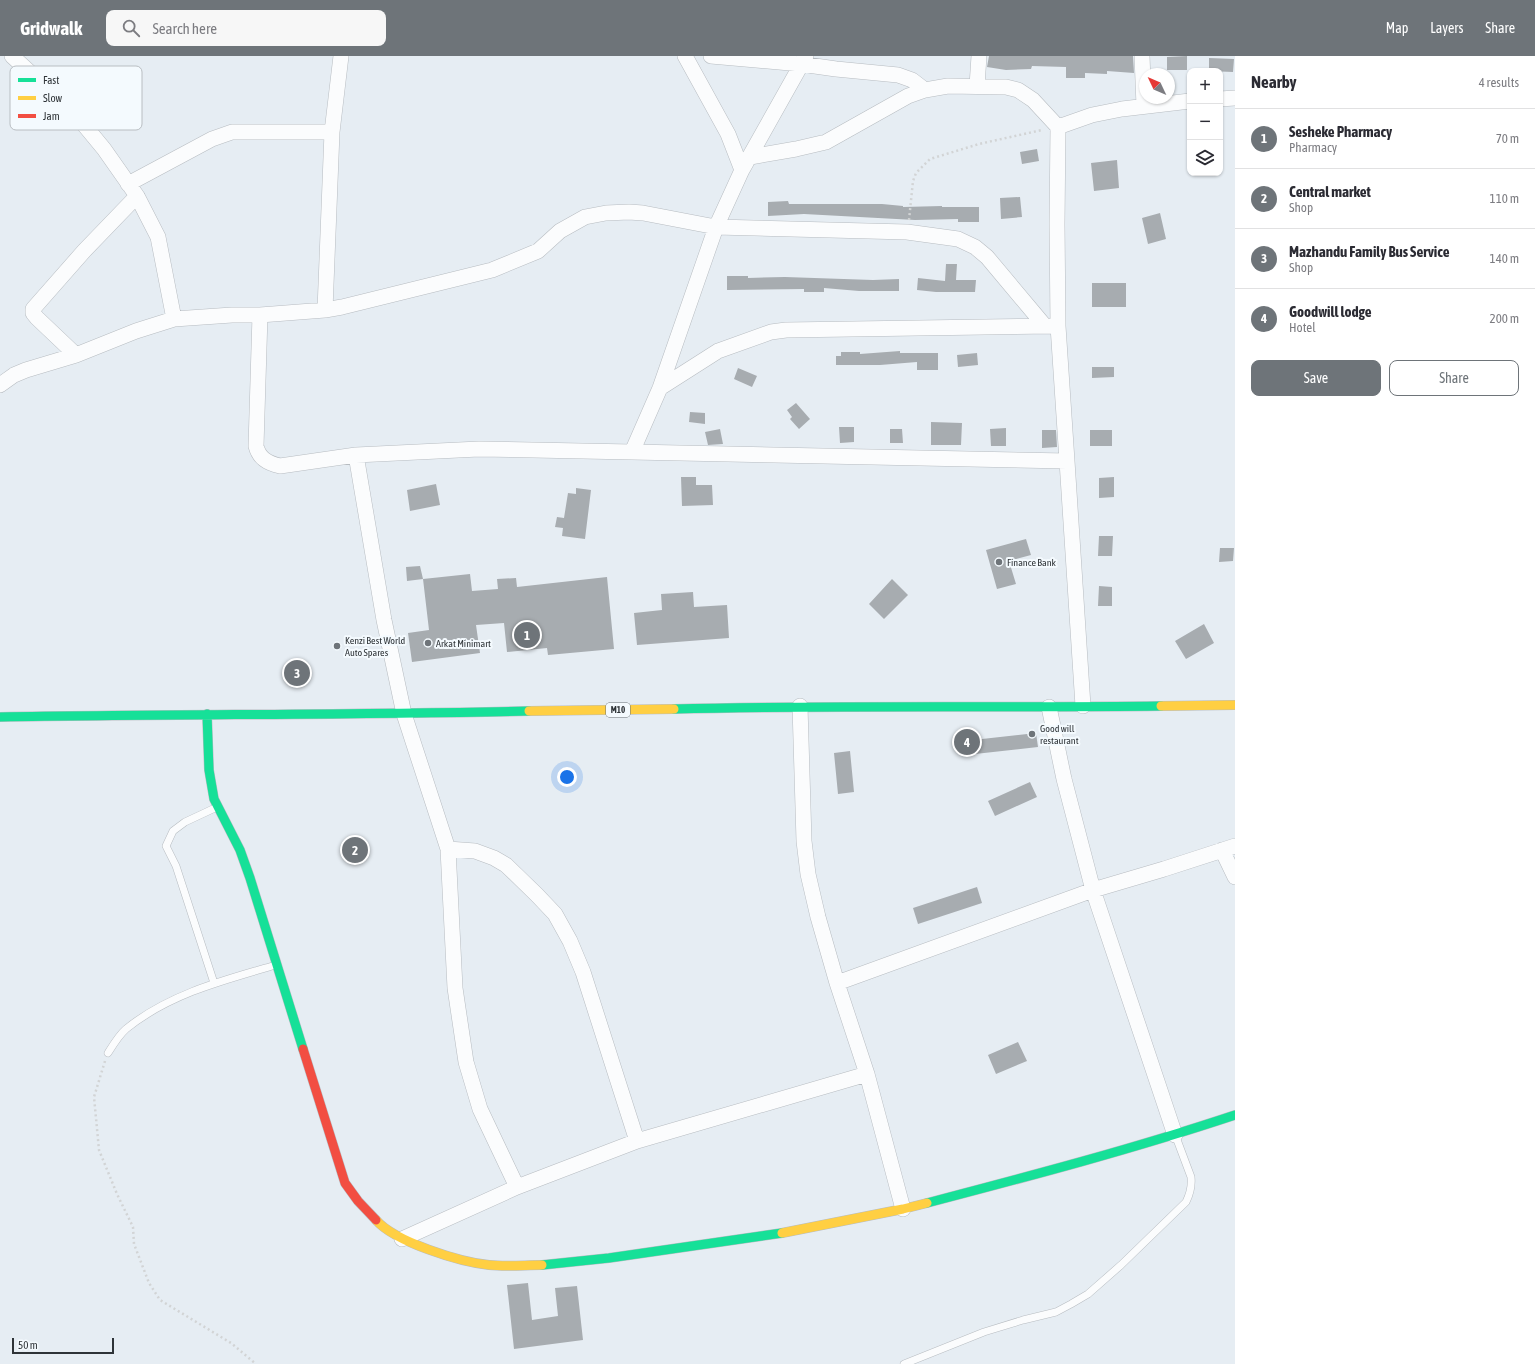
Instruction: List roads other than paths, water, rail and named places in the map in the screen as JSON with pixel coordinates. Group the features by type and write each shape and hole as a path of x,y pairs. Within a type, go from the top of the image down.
{"street":[{"path":"325,310 332,132 341,56"},
{"path":"685,56 746,164"},
{"path":"711,56 836,62 898,75 912,80 925,90"},
{"path":"977,86 979,56"},
{"path":"1142,56 1144,106"},
{"path":"16,58 24,66"},
{"path":"632,452 660,388 716,227 746,164 804,60"},
{"path":"746,164 796,149 826,142 882,110 925,90 948,86 1006,87 1018,90 1033,100 1058,127 1057,224 1051,326 1067,461 1084,706"},
{"path":"1223,98 1235,98"},
{"path":"1058,127 1092,115 1144,106 1187,101"},
{"path":"88,130 104,149 137,196 158,237 174,319"},
{"path":"128,184 212,139 232,132 332,132"},
{"path":"76,354 37,318 33,313 33,309 84,251 137,196"},
{"path":"0,385 14,375 26,370 174,319 232,315 260,315 342,308 492,270 538,251 560,231 586,217 606,213 643,213 716,227 907,232 958,239 975,248 1051,326"},
{"path":"260,315 256,446 258,453 270,464 280,466 356,455 479,449 1067,461"},
{"path":"660,388 718,351 771,332 786,330 1051,326"},
{"path":"356,455 384,620 404,714 448,849 455,988 470,1081 480,1109 517,1187"},
{"name":"M10","path":"0,717 207,714 404,714 800,706 1049,707 1235,705"},
{"path":"800,706 804,841 808,874 818,917 837,983 867,1074 903,1209"},
{"path":"1049,707 1064,779 1093,890 1175,1135"},
{"path":"207,714 209,770 217,807 240,850 250,878 345,1182 358,1201 379,1224 402,1239 444,1255 489,1265 548,1265 609,1258 799,1230 903,1209 1051,1170 1175,1135 1235,1115"},
{"path":"837,983 1093,890 1228,848 1235,877"},
{"path":"448,849 475,851 494,858 506,865 538,895 555,914 570,941 583,972 637,1141"},
{"path":"402,1239 517,1187 637,1141 867,1074"}],"lane":[{"path":"214,983 176,866 166,846 173,831 185,822 217,807"},
{"path":"108,1053 125,1030 156,1008 214,983 278,964"},
{"path":"904,1364 984,1332 1056,1312 1088,1294 1121,1265 1186,1202 1190,1194 1192,1184 1191,1177 1175,1135"}],"place":[{"name":"Finance Bank","path":"999,562"},
{"name":"Sesheke Pharmacy","path":"527,635"},
{"name":"Arkat Minimart","path":"428,643"},
{"name":"Kenzi Best World Auto Spares","path":"337,646"},
{"name":"Mazhandu Family Bus Service","path":"297,673"},
{"name":"Good will restaurant","path":"1032,734"},
{"name":"Goodwill lodge","path":"967,742"},
{"name":"Central market","path":"355,850"}]}
